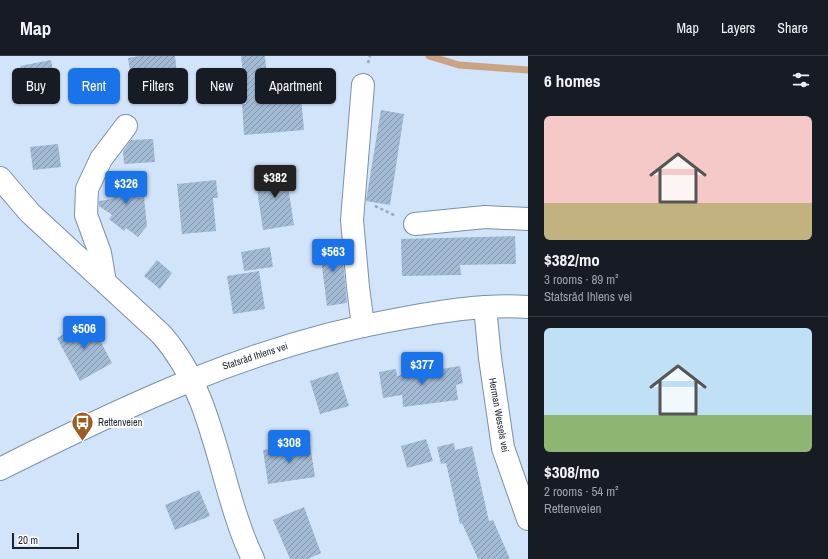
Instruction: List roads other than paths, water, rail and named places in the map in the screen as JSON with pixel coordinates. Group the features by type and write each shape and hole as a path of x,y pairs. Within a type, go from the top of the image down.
{"street":[{"path":"363,85 352,220 363,326"},
{"path":"105,282 100,253 86,215 87,189 101,159 126,126"},
{"path":"0,178 30,213 161,334 177,354 200,399 214,438 233,511 253,559"},
{"path":"407,220 484,218 528,219"},
{"name":"Statsråd Ihlens vei","path":"0,470 141,400 191,379 263,353 363,326 441,311 485,307 528,307"},
{"name":"Herman Wessels vei","path":"485,307 490,358 503,448 528,519"}],"waterway":[{"path":"429,56 459,65 528,70"}],"place":[{"name":"Rettenveien","path":"83,442"}]}
